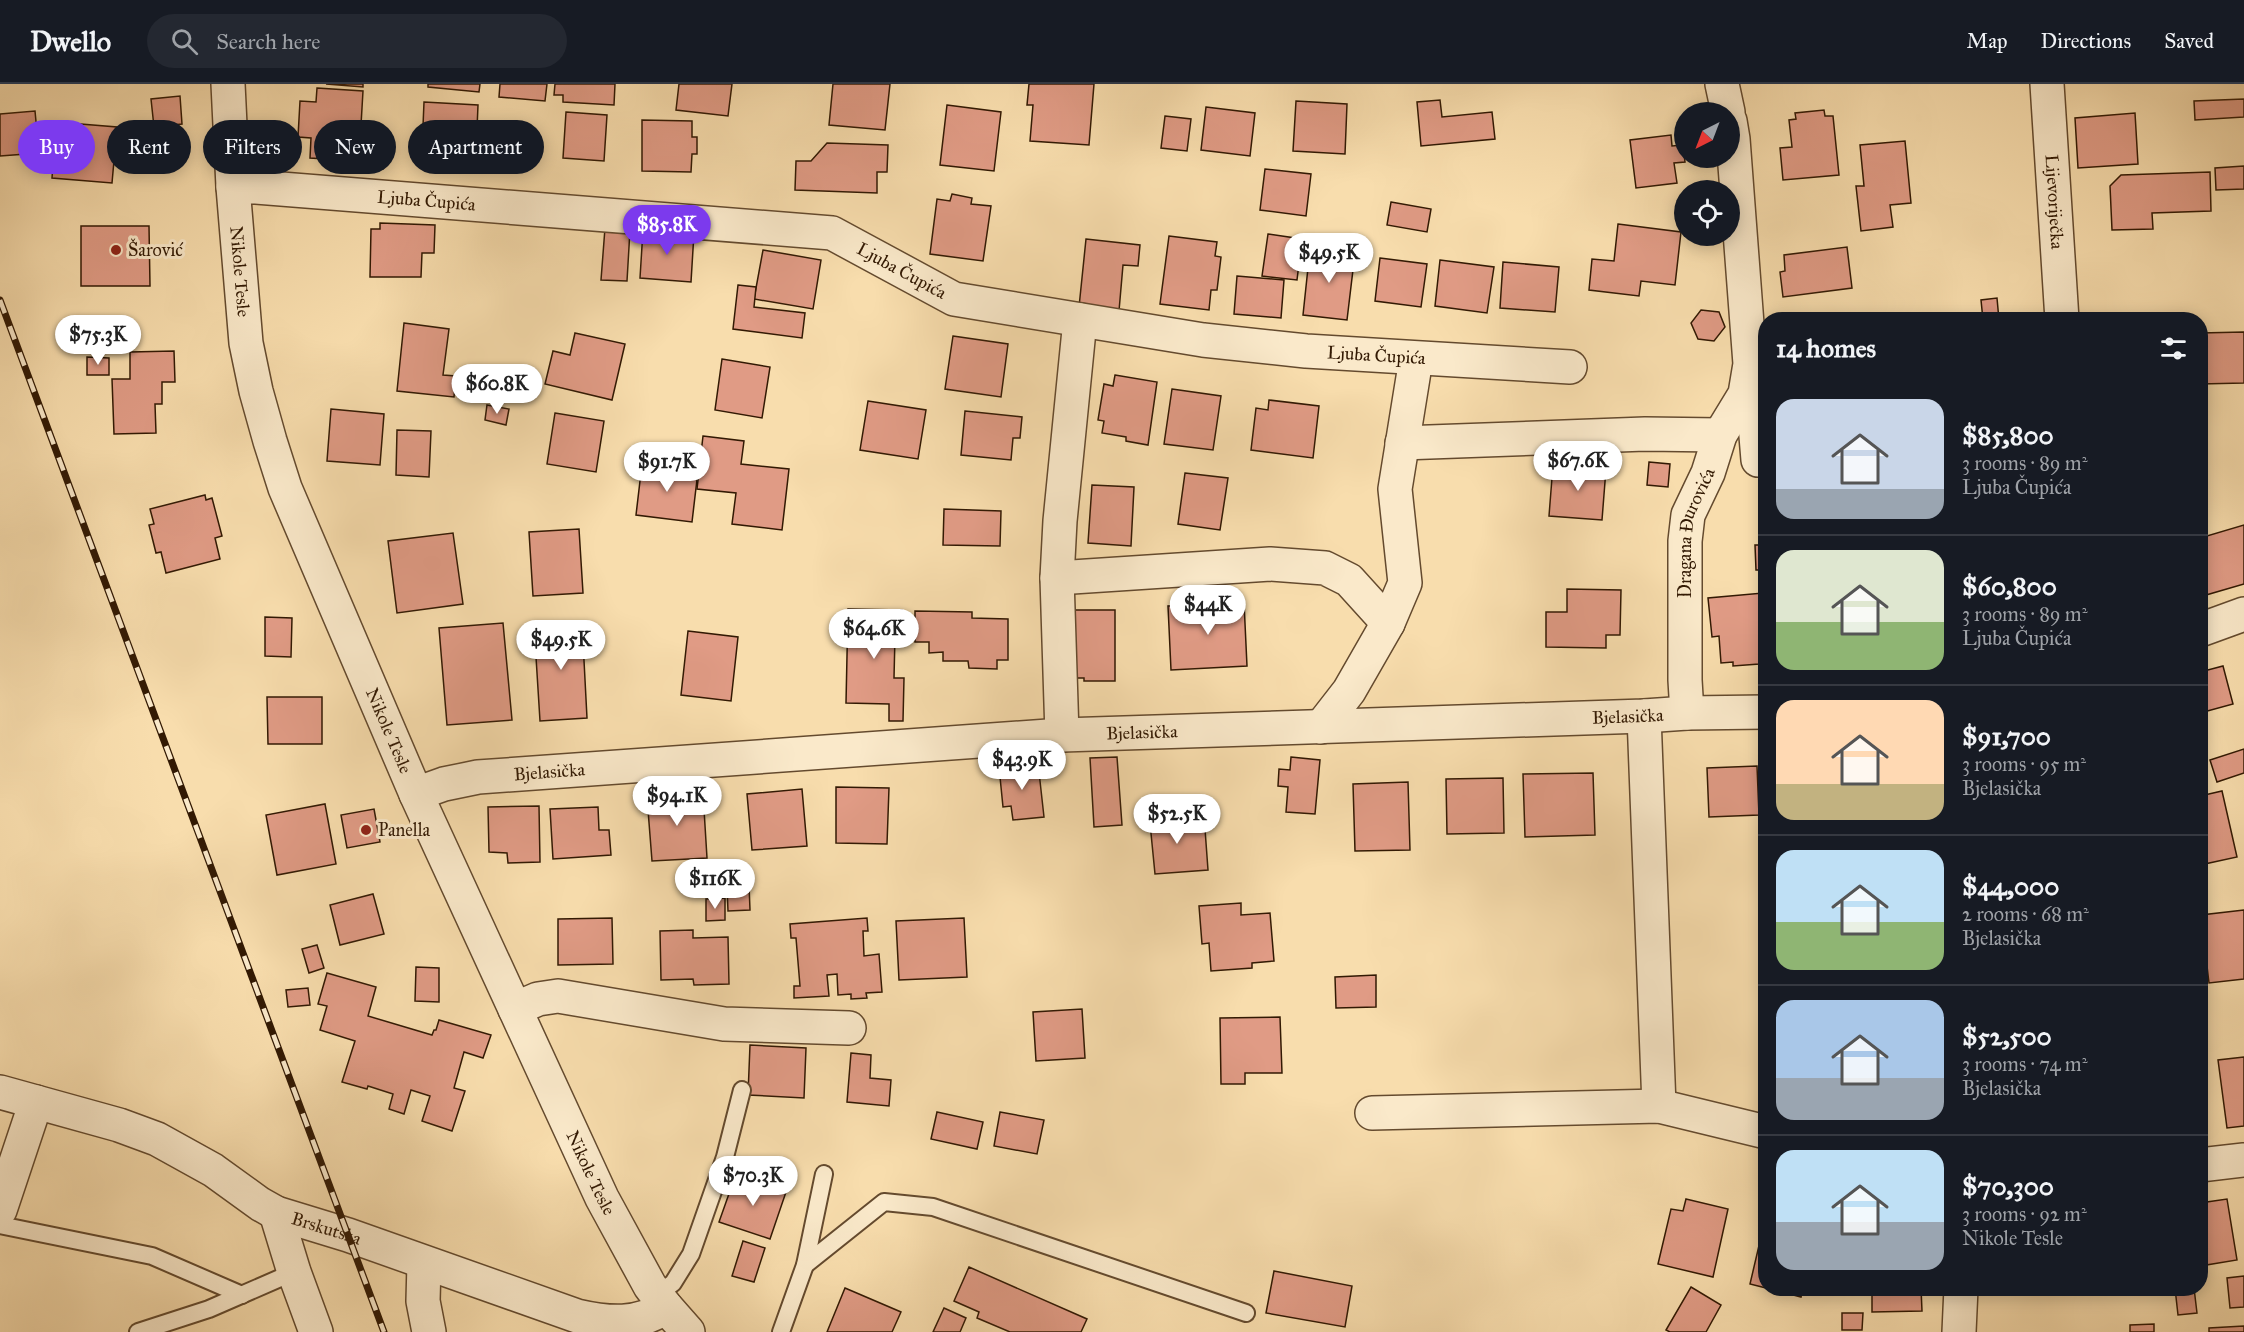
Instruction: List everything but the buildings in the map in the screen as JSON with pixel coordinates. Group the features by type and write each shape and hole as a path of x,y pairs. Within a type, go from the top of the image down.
{"street":[{"name":"Nikole Tesle","path":"228,84 233,187 246,343 256,391 285,488 416,794 602,1198 635,1262 662,1301 688,1332"},
{"path":"1722,84 1726,102"},
{"name":"Lijevoriječka","path":"2047,84 2061,312"},
{"name":"Dragana Đurovića","path":"1735,168 1758,460"},
{"name":"Ljuba Čupića","path":"233,187 832,233 954,299 1203,340 1306,351 1570,368"},
{"path":"1062,735 1058,578 1060,521 1080,320"},
{"path":"1321,727 1349,691 1388,622 1405,583 1395,489 1416,359"},
{"name":"Dragana Đurovića","path":"1687,713 1685,541 1688,514 1708,473 1720,435 1745,394 1750,364"},
{"path":"1402,443 1634,435 1720,435"},
{"path":"1058,578 1270,564 1325,568 1349,580 1388,622"},
{"path":"2208,627 2244,614"},
{"name":"Bjelasička","path":"416,794 444,784 478,777 1062,735 1758,712"},
{"path":"1644,716 1659,1106"},
{"path":"515,1009 538,999 558,996 724,1024 849,1028"},
{"name":"Brskutska","path":"0,1092 119,1125 157,1139 213,1170 276,1213 348,1235 577,1316 601,1322 632,1321 652,1315 662,1301"},
{"path":"0,1210 36,1102"},
{"path":"1372,1113 1659,1106 1758,1130"},
{"path":"2208,1164 2244,1160"},
{"path":"276,1213 316,1332"},
{"path":"424,1263 423,1301 429,1332"},
{"path":"1959,1332 1961,1296"}],"lane":[{"path":"662,1301 691,1254 725,1157 742,1090"},
{"path":"781,1332 805,1265 825,1174"},
{"path":"805,1265 884,1202 933,1207 1246,1313"},
{"path":"0,1225 152,1256 242,1295"},
{"path":"138,1332 209,1309 294,1272"}],"railway":[{"path":"0,300 384,1332"}],"place":[{"name":"Šarović","path":"116,250"},
{"name":"Panella","path":"366,830"}]}
